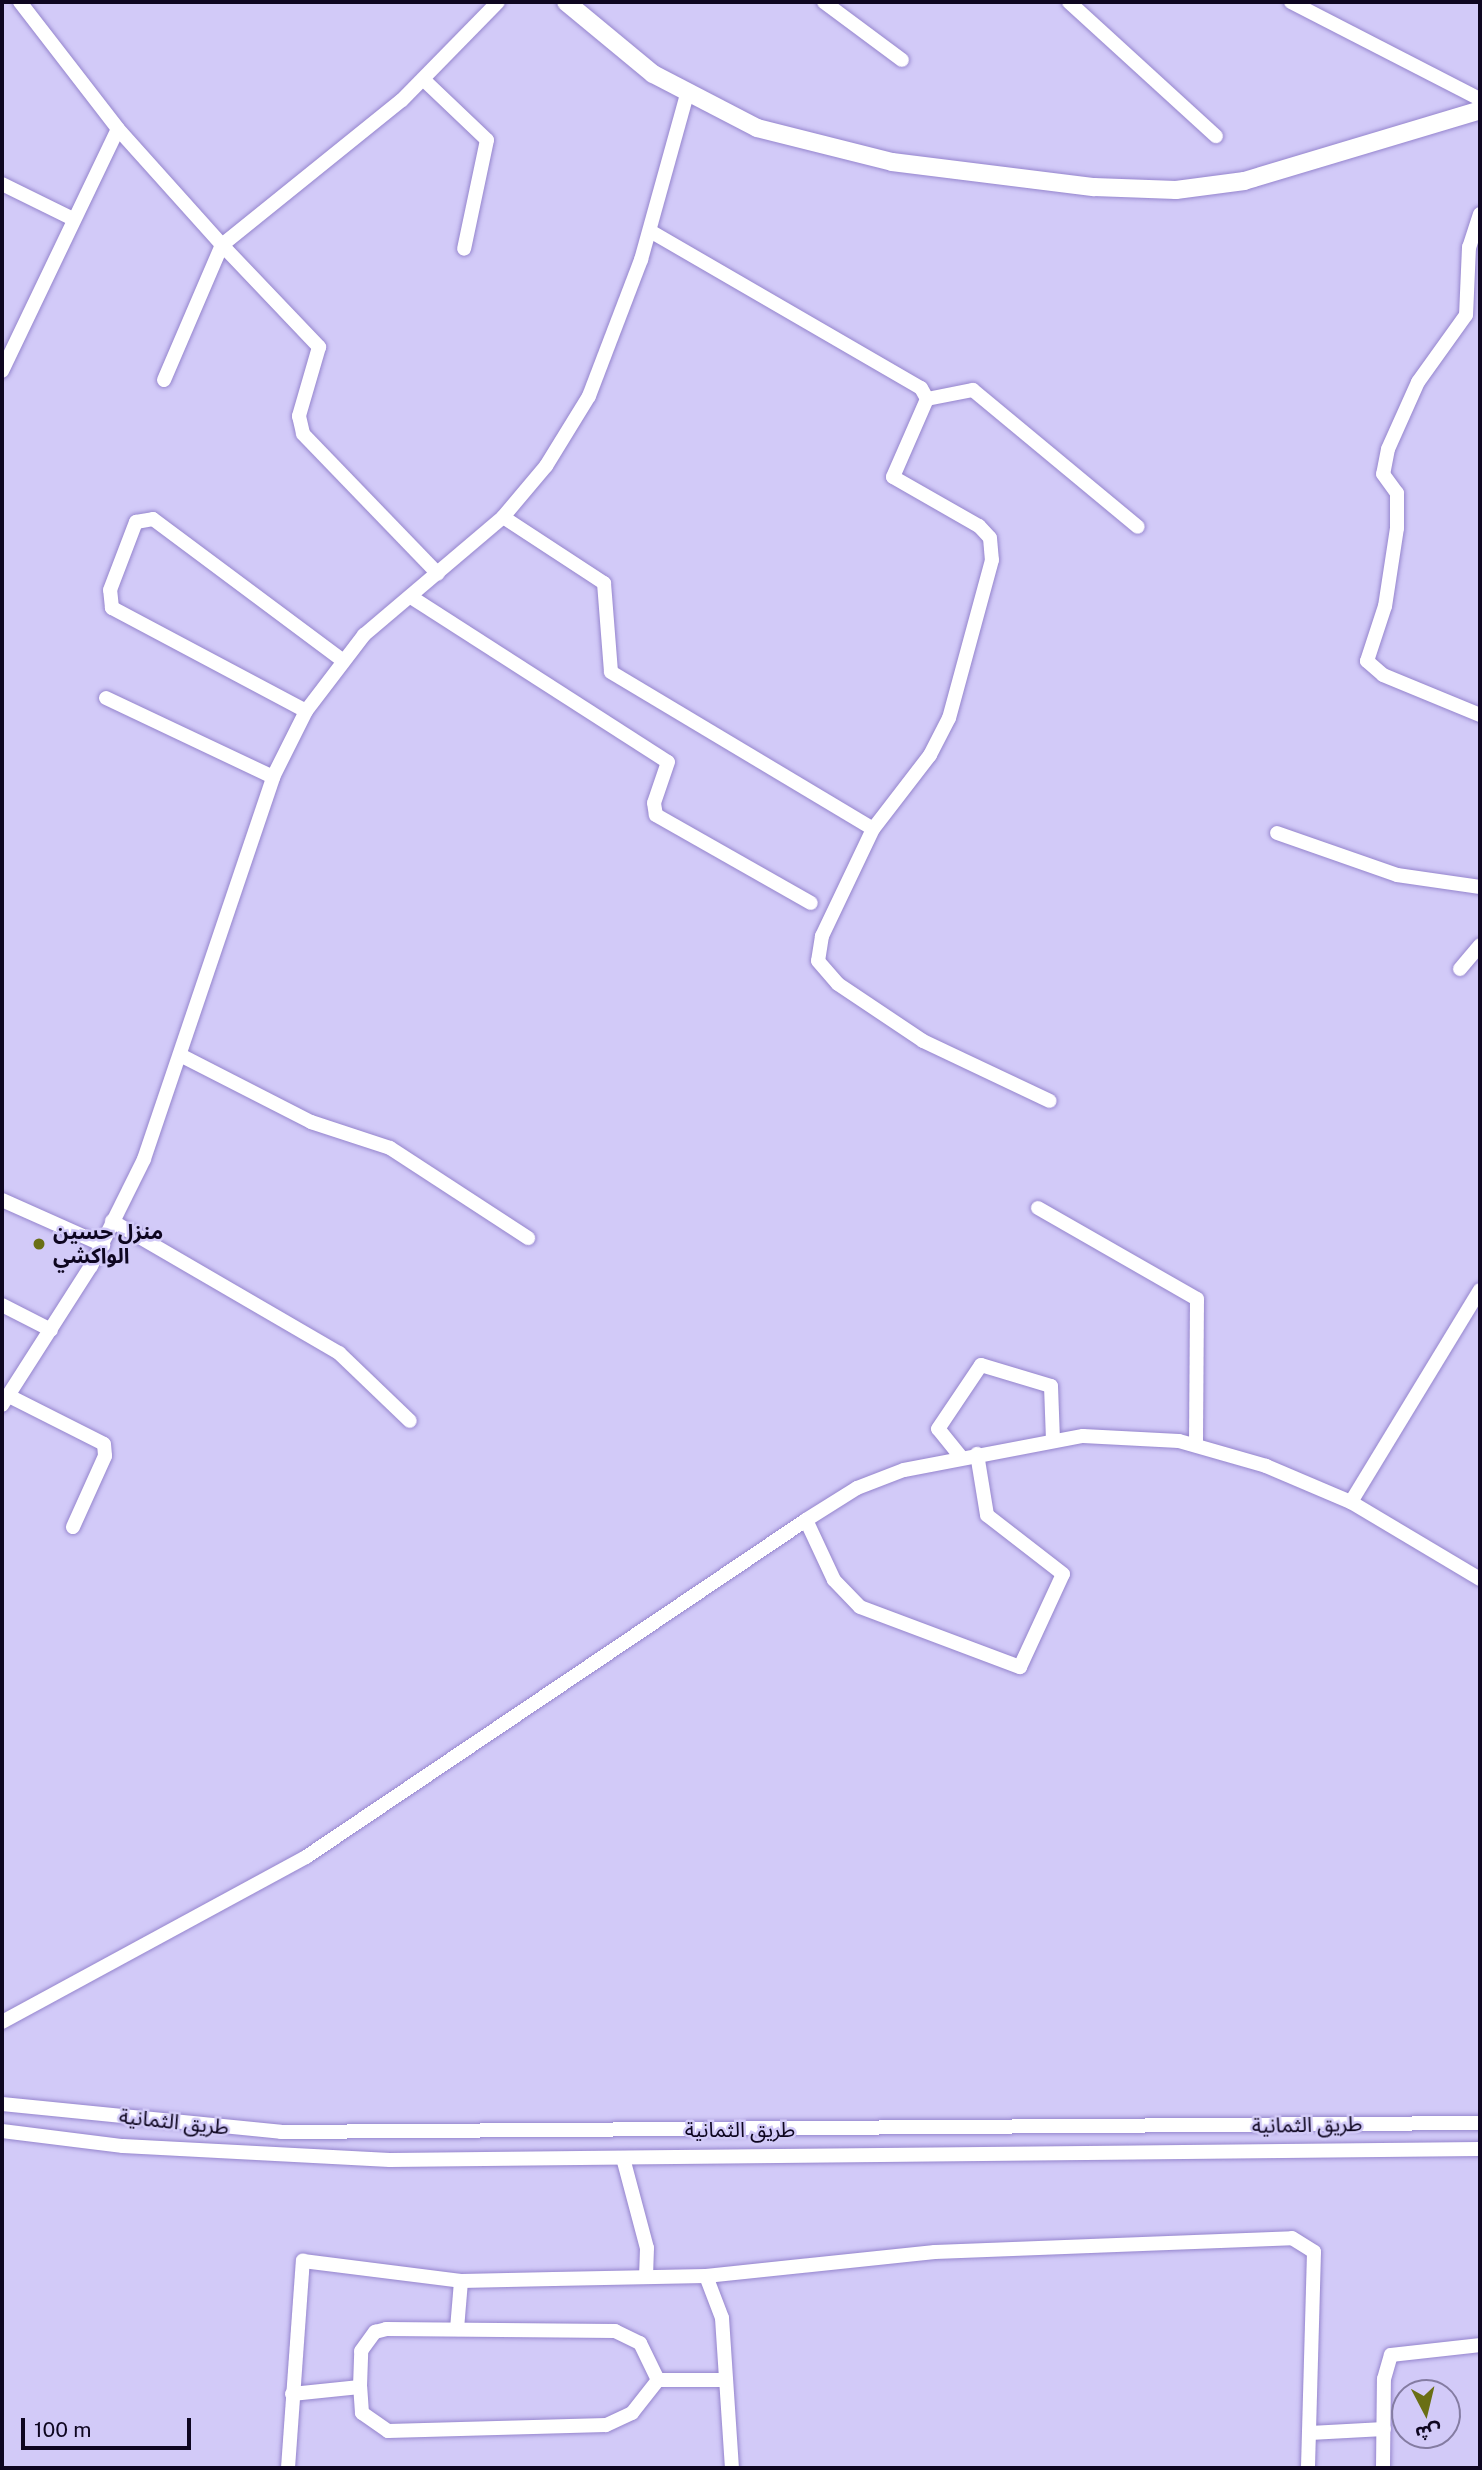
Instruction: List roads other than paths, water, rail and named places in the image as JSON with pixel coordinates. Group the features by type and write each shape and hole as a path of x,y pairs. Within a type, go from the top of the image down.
{"main road":[{"path":"568,2 614,46 687,94 757,128 851,154 1136,191 1244,181 1480,110"}],"street":[{"path":"20,2 118,129 222,245 319,347 299,416 303,434 439,574"},
{"path":"164,380 222,245 424,80 498,2"},
{"path":"824,2 902,61"},
{"path":"1069,2 1216,136"},
{"path":"1291,2 1480,99"},
{"path":"424,80 487,139 464,249"},
{"path":"73,1527 105,1455 104,1444 5,1401 103,1245 184,1057 273,777 306,711 341,659 503,517 546,466 593,387 650,231 687,94"},
{"path":"2,371 71,218 118,129"},
{"path":"2,184 71,218"},
{"path":"1480,214 1469,247 1466,315 1418,382 1388,449 1383,474 1397,494 1397,528 1385,606 1367,660 1383,675 1480,715"},
{"path":"650,231 921,388 927,399"},
{"path":"927,399 972,390 1138,527"},
{"path":"927,399 893,477 979,526 990,538 992,560 939,739 873,829 822,936 822,967 923,1041 1050,1101"},
{"path":"503,517 607,586 611,672 873,829"},
{"path":"306,711 112,608 110,590 136,522 153,519 341,659"},
{"path":"411,597 668,762 654,803 656,815 811,902"},
{"path":"106,698 273,777"},
{"path":"1277,833 1397,876 1480,887"},
{"path":"1460,969 1480,945"},
{"path":"184,1057 311,1122 390,1148 528,1238"},
{"path":"2,1200 103,1245"},
{"path":"1038,1208 1197,1298 1196,1445"},
{"path":"112,1221 339,1353 410,1421"},
{"path":"1351,1502 1480,1290"},
{"path":"2,1305 51,1330"},
{"path":"961,1457 938,1429 981,1365 1051,1386 1053,1441"},
{"path":"2,2022 306,1857 806,1520 879,1479 961,1457 1110,1434 1196,1445 1351,1502 1480,1579"},
{"path":"806,1520 834,1580 860,1607 1020,1667 1063,1574 987,1515 977,1454"},
{"name":"طريق الثمانية","path":"2,2104 281,2132 1480,2123"},
{"path":"2,2131 313,2158 623,2158 1480,2149"},
{"path":"623,2158 647,2248 646,2276"},
{"path":"288,2468 303,2261 461,2281 706,2276 935,2252 1301,2239 1314,2252 1308,2468"},
{"path":"706,2276 721,2312 732,2468"},
{"path":"457,2329 461,2281"},
{"path":"659,2380 640,2343 615,2331 457,2329 374,2332 360,2351 362,2413 388,2431 576,2427 621,2420 659,2380 726,2380"},
{"path":"1383,2468 1391,2355 1480,2345"},
{"path":"292,2394 360,2387"},
{"path":"1310,2433 1384,2429"}],"place":[{"name":"منزل حسين الواكشي","path":"39,1244"}]}
